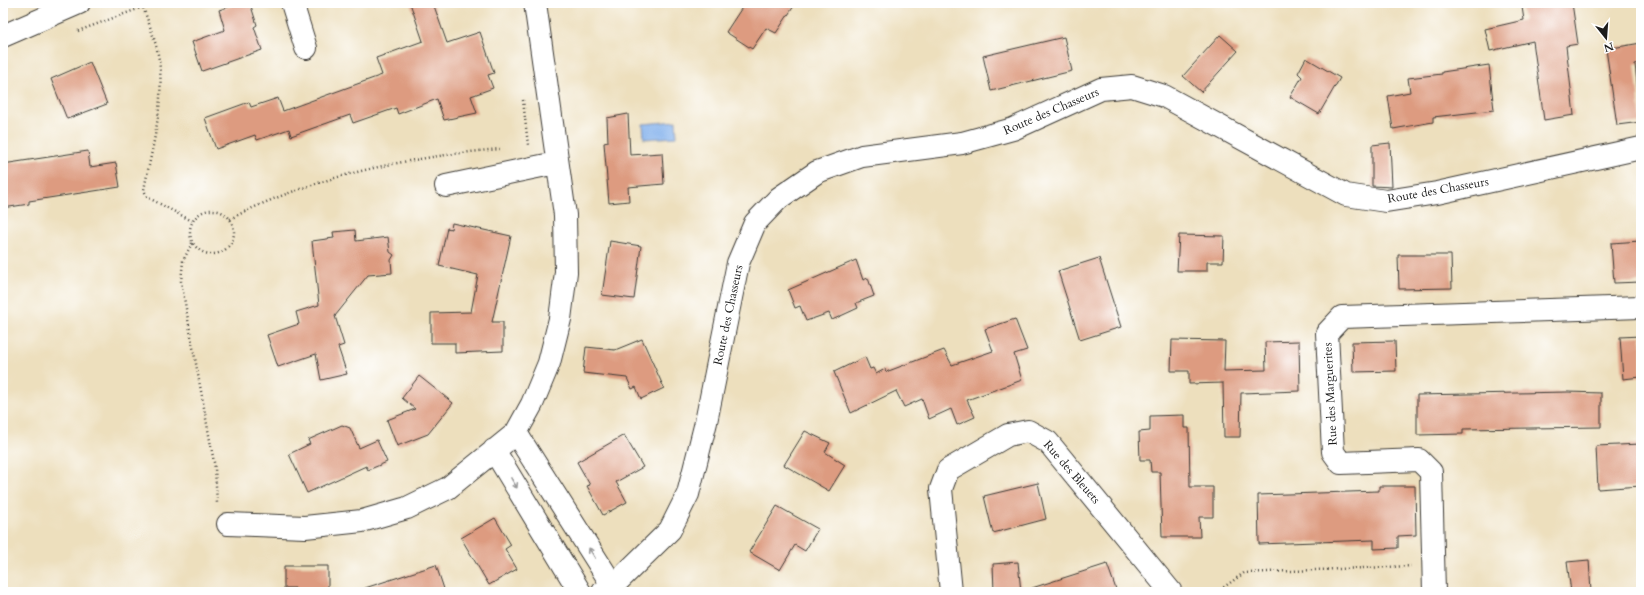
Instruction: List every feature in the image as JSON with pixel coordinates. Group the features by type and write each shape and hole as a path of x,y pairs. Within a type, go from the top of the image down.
{"street":[{"path":"3,36 79,3"},
{"path":"292,3 306,48"},
{"path":"228,524 305,526 362,521 407,508 448,488 516,433 532,404 548,364 560,319 566,272 564,215 535,3"},
{"name":"Route des Chasseurs","path":"516,433 608,589 670,530 688,494 706,422 738,263 755,224 779,198 817,172 862,156 962,143 1006,131 1101,90 1132,86 1164,96 1346,194 1386,201 1437,193 1641,148"},
{"path":"446,186 556,164"},
{"name":"Rue des Marguerites","path":"1434,592 1431,472 1419,460 1341,463 1333,452 1327,333 1342,316 1641,307"},
{"name":"Rue des Bleuets","path":"951,592 940,489 948,470 1008,435 1028,431 1048,442 1170,592"},
{"path":"494,450 580,592"}],"path":[{"path":"153,3 143,7 159,60 160,87 157,125 144,190 147,197 192,221"},
{"path":"521,147 528,146 523,99"},
{"path":"230,219 261,202 301,188 369,169 452,153 506,148"},
{"path":"210,210 224,214 230,219 233,225 233,240 224,252 210,255 196,249 189,236 192,221 196,215 210,210"},
{"path":"192,243 183,261 181,281 216,468 216,503 224,503"},
{"path":"1217,592 1244,573 1433,565"}],"water":[{"path":"676,121 677,137 644,139 643,124"}],"building":[{"path":"240,3 250,3 257,25 254,27 262,50 202,71 192,42 225,30 219,10"},
{"path":"410,3 433,3 447,43 480,32 494,73 488,75 493,88 471,96 477,113 444,120 437,99 398,114 396,108 353,123 350,115 291,136 289,129 257,140 255,135 216,149 205,118 249,102 251,107 278,98 283,111 382,75 376,58 423,41"},
{"path":"745,3 796,3 776,33 766,28 752,49 726,32"},
{"path":"1538,3 1572,3 1578,44 1566,46 1574,115 1544,120 1533,41 1490,51 1485,29 1524,20 1522,7 1539,5"},
{"path":"1220,35 1238,51 1201,92 1183,76"},
{"path":"1064,37 1072,71 991,91 983,56"},
{"path":"1641,43 1641,63 1635,64 1641,122 1617,125 1606,49"},
{"path":"1306,58 1340,78 1319,114 1290,97 1302,77 1298,73"},
{"path":"90,62 107,104 67,119 51,79"},
{"path":"1489,65 1494,110 1433,117 1433,122 1393,129 1388,96 1410,92 1408,78 1442,74 1442,72"},
{"path":"628,114 630,155 662,153 664,184 628,187 629,201 609,203 604,143 608,142 607,118"},
{"path":"1390,143 1392,187 1372,186 1372,145"},
{"path":"88,151 90,167 116,163 120,187 29,201 29,204 3,208 3,164"},
{"path":"452,223 511,236 492,322 503,322 503,351 455,353 455,343 431,343 431,313 471,312 478,275 439,266 447,228 451,229"},
{"path":"355,230 356,241 388,237 390,252 394,255 391,260 392,273 368,275 335,316 344,345 338,347 347,374 321,380 316,354 278,367 267,335 299,324 296,312 319,305 312,241 334,238 333,232"},
{"path":"1179,235 1224,236 1223,262 1207,262 1207,271 1177,271"},
{"path":"610,241 641,246 634,299 602,295"},
{"path":"1641,241 1641,282 1614,283 1611,243"},
{"path":"1398,255 1451,255 1452,288 1399,289"},
{"path":"1099,258 1121,327 1080,340 1058,271"},
{"path":"856,260 863,280 868,278 874,296 856,303 858,308 832,320 829,313 806,321 800,306 795,308 788,290"},
{"path":"1015,319 1027,350 1014,354 1022,380 967,400 975,417 957,425 951,409 929,419 922,399 904,407 896,391 851,413 834,372 865,357 870,369 873,368 876,374 885,369 886,372 944,350 952,365 993,351 985,329"},
{"path":"1641,336 1641,377 1623,379 1620,337"},
{"path":"642,339 664,388 641,399 636,387 632,389 627,378 583,373 586,347 615,350"},
{"path":"1172,340 1225,341 1224,371 1266,370 1265,342 1299,341 1300,391 1241,393 1240,437 1224,437 1223,383 1189,384 1189,371 1171,371"},
{"path":"1395,341 1396,371 1353,372 1352,342"},
{"path":"419,376 453,403 428,434 397,446 387,420 415,409 402,398"},
{"path":"1568,392 1601,393 1601,427 1463,429 1463,434 1417,435 1417,395"},
{"path":"1184,415 1184,428 1189,428 1190,487 1213,487 1213,517 1199,517 1200,537 1162,537 1160,472 1151,472 1150,460 1140,460 1139,432 1150,431 1150,416"},
{"path":"342,425 350,428 359,448 377,440 387,462 368,470 366,466 307,493 289,454 310,444 308,440"},
{"path":"805,431 830,443 825,452 845,465 829,491 784,465"},
{"path":"624,435 643,467 616,482 627,502 603,515 587,486 590,485 577,462"},
{"path":"1641,444 1641,486 1598,489 1596,446"},
{"path":"1038,483 1046,519 993,533 984,496"},
{"path":"1379,486 1415,486 1416,535 1398,536 1398,548 1374,549 1374,540 1259,544 1258,495 1379,491"},
{"path":"777,506 818,529 805,551 795,545 780,570 749,552"},
{"path":"495,518 511,545 505,549 517,569 489,585 461,538"},
{"path":"1589,560 1591,592 1571,592 1567,562"},
{"path":"1018,562 1021,592 994,592 993,564"},
{"path":"1107,564 1117,592 1033,592 1032,588"},
{"path":"436,565 445,592 365,592 365,588"},
{"path":"284,566 328,566 328,592 295,592 295,588 284,588"}]}
